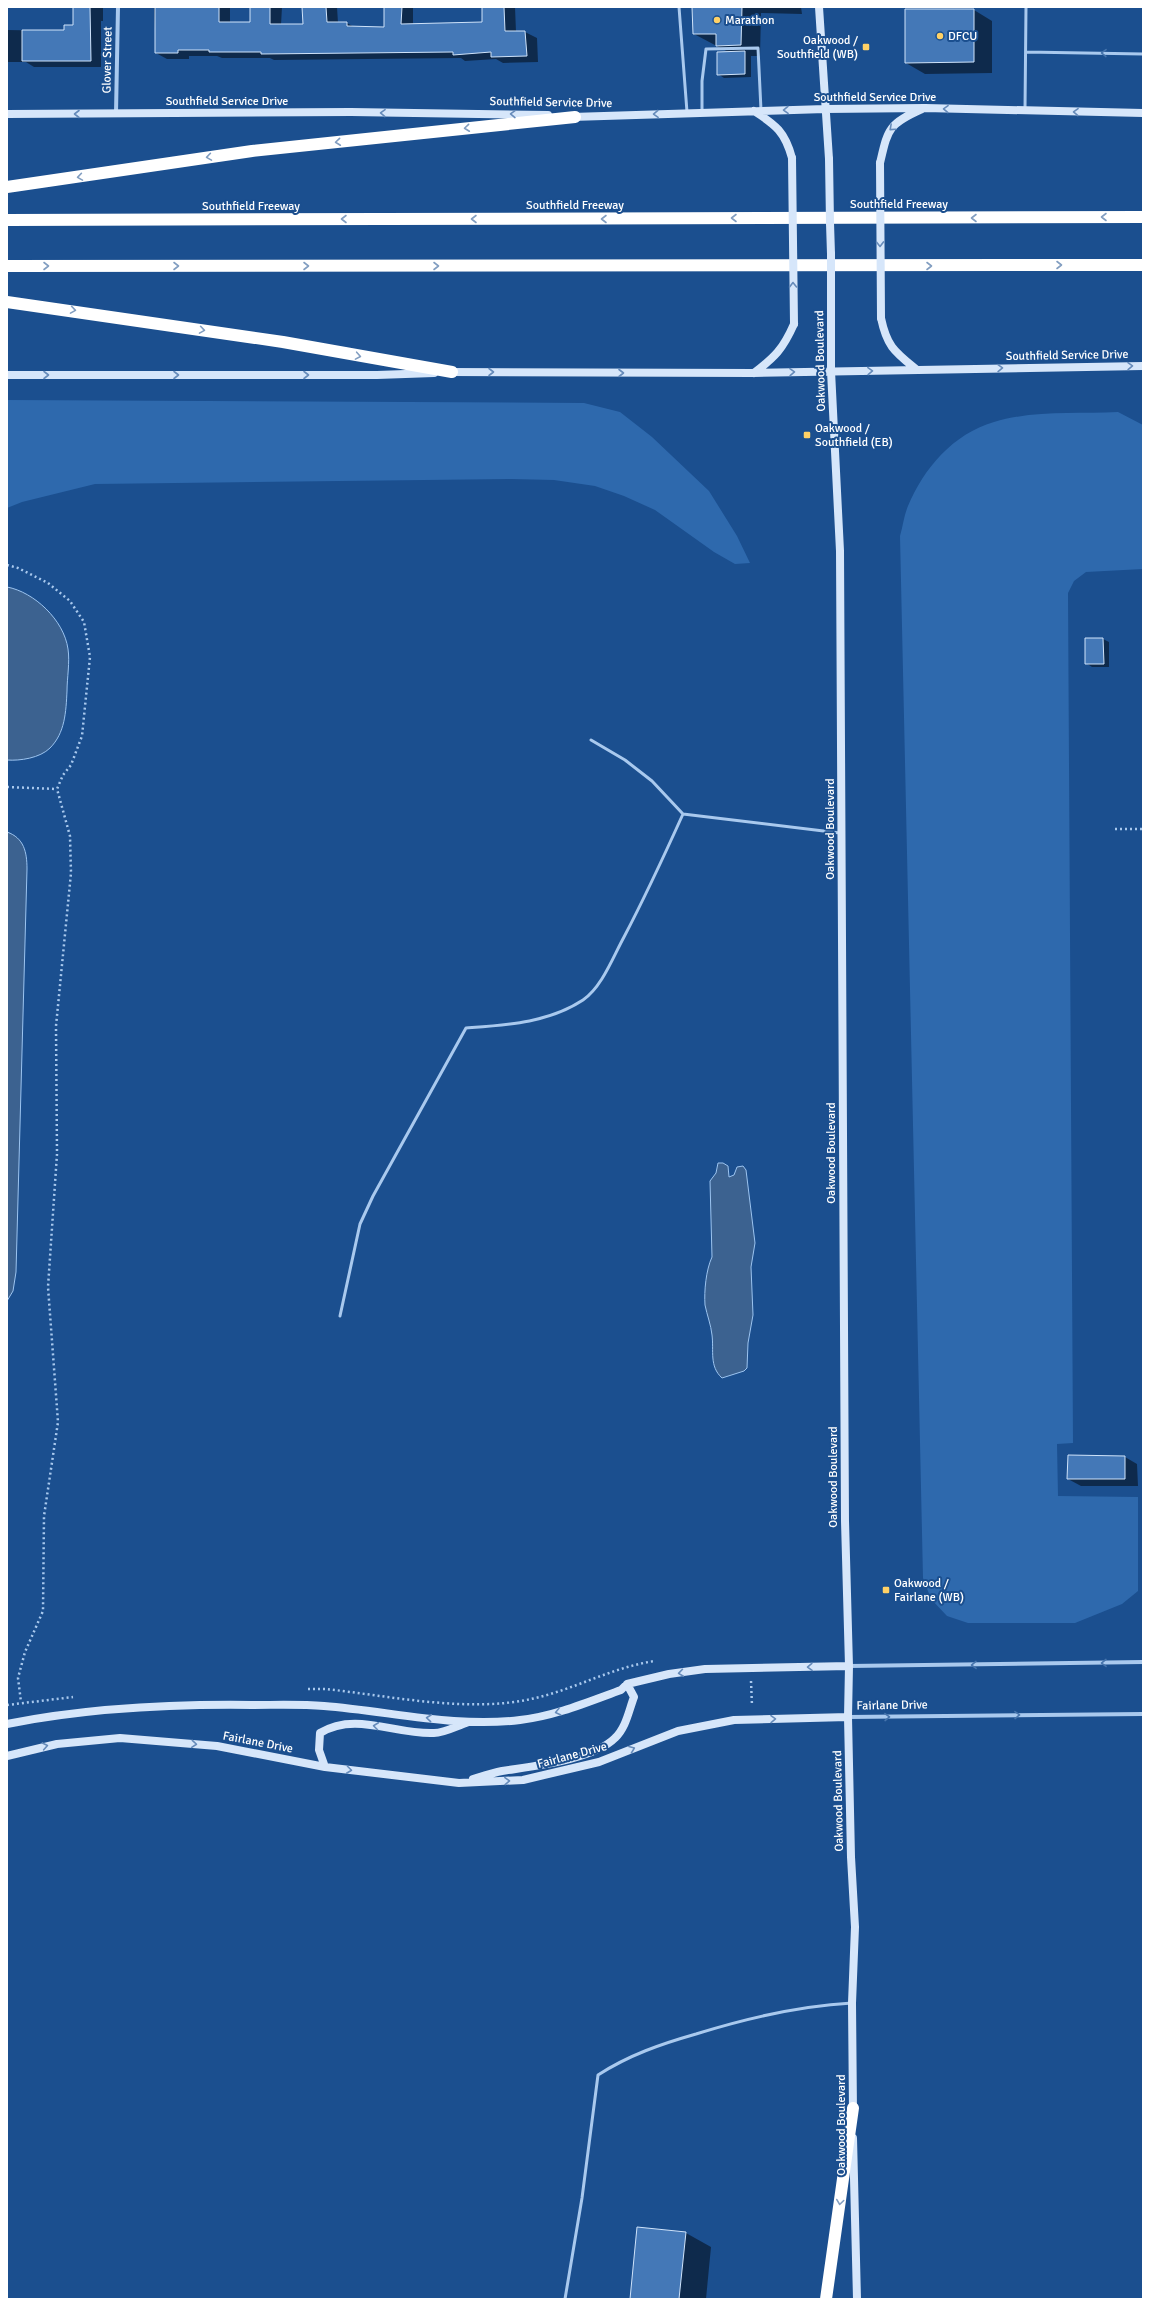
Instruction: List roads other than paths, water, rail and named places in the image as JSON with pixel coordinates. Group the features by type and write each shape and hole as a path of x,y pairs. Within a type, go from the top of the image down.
{"highway":[{"path":"7,187 252,151 575,117"},
{"name":"Southfield Freeway","path":"7,220 1143,217"},
{"path":"7,266 1143,265"},
{"path":"7,302 35,304 283,342 452,372"},
{"path":"826,2299 853,2108"}],"main road":[{"name":"Oakwood Boulevard","path":"819,7 829,159 831,371 840,551 845,1521 850,1666 848,1717 854,1927 852,2003 857,2299"},
{"name":"Southfield Service Drive","path":"7,114 359,112 526,114 575,117 687,112 702,113 825,109 925,108 1143,113"},
{"path":"917,370 898,354 885,338 881,318 880,163 887,133 904,118 925,108"},
{"path":"754,374 771,360 785,344 794,324 792,158 787,140 774,124 757,111"},
{"name":"Southfield Service Drive","path":"7,375 369,375 452,372 754,374 831,371 1143,366"},
{"path":"7,1724 63,1713 149,1706 236,1705 323,1706 469,1722 520,1720 561,1712 621,1690 627,1684 669,1674 705,1669 750,1670 850,1666"},
{"path":"459,1783 501,1771 553,1763 604,1747 616,1738 624,1725 634,1697 627,1684"},
{"name":"Fairlane Drive","path":"7,1756 57,1744 120,1738 216,1746 325,1767 459,1783 523,1780 562,1772 599,1762 678,1731 734,1720 848,1717"},
{"path":"325,1767 319,1750 320,1733 332,1726 351,1723 435,1734 469,1722"}],"street":[{"name":"Glover Street","path":"116,114 118,7"},
{"path":"850,1666 1143,1662"},
{"name":"Fairlane Drive","path":"848,1717 1143,1714"}],"lane":[{"path":"679,7 687,112"},
{"path":"1025,111 1026,7"},
{"path":"702,113 702,81 706,49 758,48 757,111"},
{"path":"1026,52 1143,54"},
{"path":"591,740 625,760 652,781 683,814 842,833"},
{"path":"340,1316 360,1224 373,1196 466,1028 527,1022 563,1011 584,999 599,982 615,954 655,877 683,814"},
{"path":"565,2299 582,2198 598,2075 620,2060 659,2045 737,2021 822,2005 852,2003"}],"place":[{"name":"Marathon","path":"717,20"},
{"name":"DFCU","path":"940,36"},
{"name":"Oakwood / Southfield (WB)","path":"866,47"},
{"name":"Oakwood / Southfield (EB)","path":"807,435"},
{"name":"Oakwood / Fairlane (WB)","path":"886,1590"}]}
